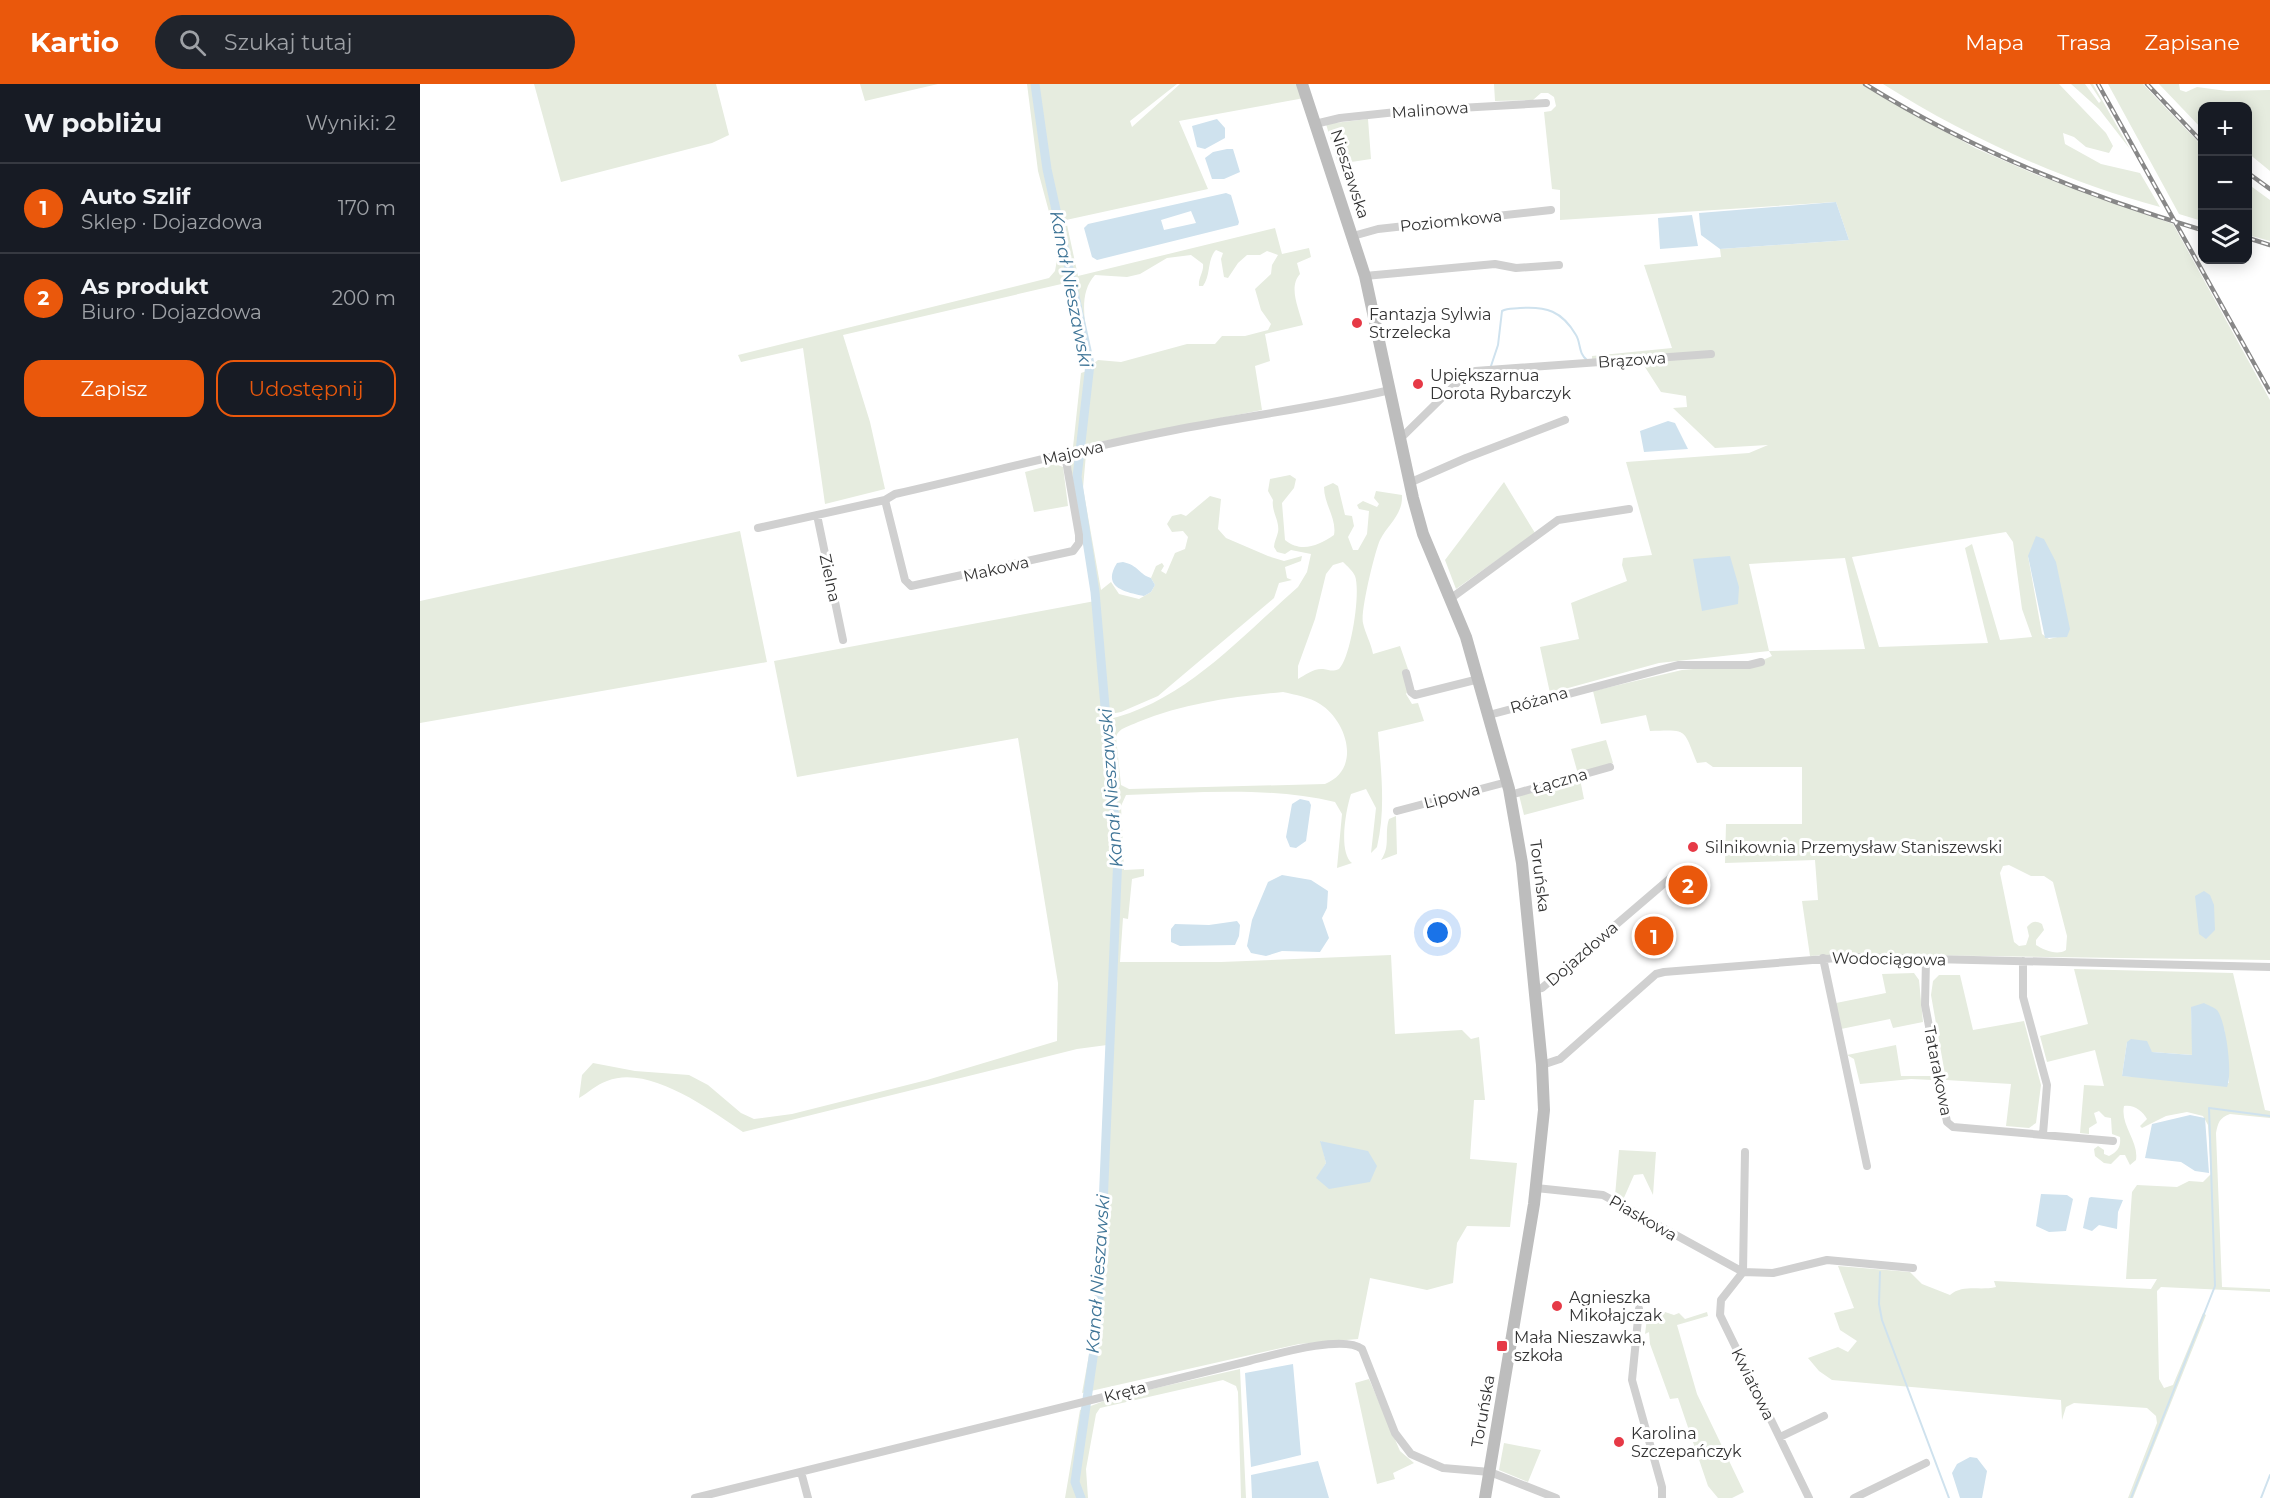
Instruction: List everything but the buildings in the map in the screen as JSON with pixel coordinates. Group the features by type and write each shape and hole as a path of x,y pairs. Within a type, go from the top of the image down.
{"main road":[{"name":"Nieszawska","path":"1302,84 1365,276"},
{"name":"Toruńska","path":"1365,276 1409,483 1423,534 1479,679 1507,782 1522,863 1536,989 1544,1110 1536,1188 1485,1498"}],"street":[{"name":"Malinowa","path":"1315,124 1340,118 1406,111 1546,103"},
{"name":"Poziomkowa","path":"1353,236 1378,229 1551,210"},
{"path":"1365,276 1495,264 1516,268 1559,265"},
{"name":"Brązowa","path":"1400,439 1462,377 1489,369 1711,354"},
{"name":"Majowa","path":"758,528 885,500 895,494 1168,431 1330,404 1390,390"},
{"path":"1409,483 1466,458 1565,420"},
{"name":"Makowa","path":"885,500 905,580 910,586 1073,551 1079,543 1079,535 1065,455"},
{"path":"1450,599 1558,520 1629,509"},
{"name":"Zielna","path":"817,515 843,640"},
{"name":"Różana","path":"1489,715 1589,686 1678,665 1749,665 1761,662"},
{"path":"1406,673 1415,695 1479,679"},
{"name":"Łączna","path":"1510,795 1610,767"},
{"name":"Lipowa","path":"1397,811 1507,782"},
{"name":"Dojazdowa","path":"1536,989 1542,988 1681,869"},
{"path":"1823,958 1867,1166"},
{"name":"Wodociągowa","path":"1542,1065 1560,1059 1656,974 1823,958 2270,967"},
{"name":"Tatarakowa","path":"1926,960 1925,1005 1947,1122 1953,1127 2113,1141"},
{"path":"2024,961 2023,997 2047,1085 2043,1134"},
{"path":"1743,1272 1745,1152"},
{"name":"Piaskowa","path":"1536,1188 1603,1195 1743,1272 1773,1273 1827,1260 1913,1268"},
{"name":"Kwiatowa","path":"1743,1272 1721,1300 1719,1311 1809,1498"},
{"path":"1639,1309 1632,1380 1662,1487 1662,1498"},
{"name":"Kręta","path":"695,1498 1305,1348 1352,1344 1362,1349 1395,1433 1411,1454 1443,1468 1490,1472 1556,1498"},
{"path":"1780,1437 1824,1416"},
{"path":"1854,1498 1926,1464"},
{"path":"801,1472 808,1498"}],"shaded area":[{"path":"534,84 716,84 729,135 712,143 561,182"},
{"path":"860,84 938,84 865,101"},
{"path":"1027,84 1177,84 1130,121 1132,127 1180,84 1298,84 1302,98 1299,99 1179,121 1208,189 1066,220 1078,276 1275,228 1282,254 1309,248 1311,257 1297,263 1300,274 1295,285 1303,325 1265,334 1270,361 1255,366 1262,410 1073,447 1081,373 1087,371 1070,282 843,335 870,422 885,489 825,504 803,348 741,362 738,355 1049,278 1055,271 1059,249 1038,171","holes":["1216,250 1223,253 1221,259 1224,277 1228,278 1238,263 1247,255 1260,255 1267,251 1278,255 1272,265 1271,274 1255,289 1261,310 1271,324 1268,330 1245,336 1222,336 1215,344 1187,344 1121,362 1098,360 1093,364 1084,306 1085,295 1095,275 1127,277 1140,274 1167,258 1191,255 1203,264 1199,283 1199,286 1203,286 1213,254"]},
{"path":"1494,84 1862,84 1975,148 2037,175 2173,224 2270,400 2270,960 1842,954 1810,956 1802,901 1818,900 1815,860 1725,863 1726,824 1802,824 1802,767 1713,767 1706,762 1697,763 1686,737 1678,731 1650,731 1646,715 1601,724 1593,691 1682,670 1763,663 1763,660 1772,656 1769,651 1659,663 1550,693 1540,647 1579,639 1571,603 1627,581 1622,565 1623,558 1652,555 1626,462 1749,453 1768,445 1715,448 1673,408 1687,407 1686,396 1661,392 1643,364 1592,366 1592,356 1672,348 1644,265 1721,257 1720,249 1849,240 1836,202 1560,220 1560,190 1552,189 1544,112 1551,111 1556,106 1554,97 1548,93 1541,93 1533,100 1495,101","holes":["2006,532 2013,542 2022,609 2032,637 2000,640 1972,544 1965,548 1988,643 1879,647 1852,557","2028,556 2066,635 2049,639 2042,634","1845,558 1865,649 1769,651 1749,564","2009,865 2031,876 2044,876 2053,882 2067,936 2066,950 2055,952 2036,945 2036,940 2044,930 2042,924 2037,922 2027,927 2029,936 2026,945 2019,946 2014,942 2000,873 2003,866"]},
{"path":"1883,84 2059,84 2106,133 2113,146 2109,153 2086,147 2074,137 2063,133 2065,144 2101,164 2140,173 2160,207 2088,185 2017,156 1948,122"},
{"path":"2071,84 2085,84 2099,103 2101,101 2090,84 2093,84 2130,149 2099,109"},
{"path":"2108,84 2143,84 2198,142 2198,220 2179,214"},
{"path":"2159,84 2179,84 2180,90 2186,92 2197,87 2227,91 2270,90 2270,171 2252,156 2252,102 2198,102 2198,125"},
{"path":"1368,119 1371,159 1338,164 1326,124"},
{"path":"2252,187 2270,200 2270,241 2252,236"},
{"path":"1086,454 1083,488 1101,590 1111,582 1119,594 1139,599 1151,592 1155,585 1151,578 1156,566 1162,563 1164,566 1161,571 1166,574 1175,553 1185,549 1188,537 1183,531 1172,532 1167,524 1172,516 1181,514 1186,516 1210,496 1221,499 1218,529 1226,538 1284,561 1302,556 1301,561 1285,567 1287,578 1292,580 1279,583 1274,598 1158,696 1121,712 1105,715 1106,720 1134,711 1185,684 1232,647 1298,587 1307,572 1311,554 1291,550 1285,554 1277,552 1274,547 1278,528 1273,500 1268,491 1270,479 1290,475 1296,479 1294,488 1282,503 1285,540 1303,547 1316,545 1334,535 1334,523 1324,487 1333,483 1338,486 1345,515 1352,516 1354,526 1348,537 1353,550 1358,550 1367,534 1369,511 1359,509 1357,505 1363,501 1377,507 1379,504 1374,498 1376,491 1402,495 1398,514 1383,534 1378,546 1366,595 1363,623 1373,654 1400,646 1408,669 1404,670 1409,689 1406,694 1412,704 1418,703 1424,721 1378,732 1382,804 1377,847 1371,853 1376,808 1366,789 1351,794 1347,810 1344,840 1345,850 1352,863 1337,868 1342,814 1335,802 1257,792 1126,795 1121,806 1124,870 1144,869 1144,876 1132,879 1128,919 1123,918 1120,962 1221,962 1391,955 1395,1034 1462,1030 1471,1039 1479,1037 1485,1100 1474,1100 1470,1159 1517,1163 1510,1227 1467,1226 1457,1243 1453,1283 1427,1290 1370,1278 1358,1339 1299,1344 1082,1393 1096,1317 1107,1045 1077,1049 743,1132 714,1112 678,1092 641,1079 624,1077 607,1081 579,1098 582,1075 593,1063 635,1071 689,1075 708,1085 741,1113 754,1119 792,1114 927,1080 1057,1041 1058,983 1018,738 797,777 774,661 1095,601 1070,462 1073,455","holes":["1343,562 1355,576 1357,584 1356,609 1347,652 1339,669 1316,670 1298,679 1298,666 1315,619 1326,574 1333,565","1283,692 1302,696 1320,704 1337,722 1343,733 1347,757 1344,768 1337,777 1325,784 1129,789 1121,785 1116,737 1122,729 1156,715 1192,705","1321,1141 1370,1182 1317,1178 1326,1163"]},
{"path":"1055,464 1063,467 1068,506 1034,512 1025,472"},
{"path":"1504,482 1535,533 1456,589 1445,560"},
{"path":"740,531 767,662 420,723 420,601"},
{"path":"1606,740 1613,763 1578,774 1571,749"},
{"path":"1580,779 1584,799 1524,815 1519,795"},
{"path":"1396,816 1397,854 1381,860 1387,845 1389,819"},
{"path":"2074,969 2233,973 2265,1110 2270,1111 2270,1118 2230,1114 2220,1121 2216,1133 2222,1287 2270,1289 2270,1292 2161,1287 2157,1291 2159,1379 2164,1388 2173,1385 2203,1313 2206,1315 2133,1498 2128,1498 2157,1423 2156,1416 2147,1408 2074,1403 2066,1407 2062,1420 2061,1400 1832,1380 1819,1371 1808,1358 1838,1347 1848,1352 1857,1341 1840,1330 1834,1313 1854,1308 1838,1266 1910,1272 1922,1284 1950,1295 1960,1290 1996,1287 1994,1281 2151,1289 2157,1279 2126,1279 2132,1192 2137,1185 2177,1187 2189,1181 2203,1182 2211,1174 2208,1125 2203,1116 2187,1112 2166,1116 2142,1128 2140,1126 2147,1119 2143,1113 2134,1107 2124,1106 2123,1113 2135,1146 2136,1160 2130,1165 2125,1155 2120,1155 2111,1164 2104,1163 2095,1156 2094,1149 2098,1146 2104,1150 2104,1154 2109,1156 2112,1154 2119,1146 2120,1137 2112,1134 2111,1118 2105,1117 2099,1111 2094,1113 2097,1123 2089,1128 2089,1134 2080,1133 2084,1085 2104,1086 2095,1050 2047,1062 2040,1036 2088,1024","holes":["2191,1007 2224,1028 2229,1083 2122,1076 2127,1042 2152,1052 2193,1055"]},
{"path":"1914,973 1919,980 1923,1022 1893,1028 1890,1019 1841,1029 1836,1003 1886,993 1882,974"},
{"path":"1939,975 1960,975 1973,1030 2024,1021 2041,1085 2036,1123 2029,1128 2006,1126 2011,1084 1946,1080 1931,995 1933,981"},
{"path":"1896,1045 1901,1076 1932,1076 1933,1080 1911,1079 1860,1084 1854,1059 1847,1055"},
{"path":"1619,1150 1656,1152 1653,1195 1643,1174 1634,1175 1623,1200 1615,1196"},
{"path":"1653,1308 1674,1315 1679,1313 1685,1319 1707,1312 1708,1316 1677,1325 1697,1394 1744,1492 1732,1498 1718,1498 1708,1486 1678,1398 1670,1399 1650,1344 1649,1332 1645,1334 1647,1318"},
{"path":"1240,1369 1246,1498 1241,1498 1238,1392 1236,1386 1223,1380 1100,1408 1096,1414 1086,1469 1088,1498 1065,1498 1080,1410 1112,1398"},
{"path":"1369,1379 1400,1451 1414,1463 1393,1473 1395,1479 1377,1484 1355,1383"},
{"path":"1504,1443 1541,1450 1528,1482 1499,1470"}],"water":[{"path":"1217,119 1225,128 1225,138 1205,149 1197,147 1192,126"},
{"path":"1233,149 1240,172 1224,179 1212,179 1205,158 1213,152"},
{"path":"1226,193 1231,195 1239,222 1238,225 1097,260 1092,257 1084,228 1088,224","holes":["1191,211 1196,223 1164,230 1161,220"]},
{"path":"1836,202 1849,240 1720,249 1701,235 1699,213"},
{"path":"1692,215 1698,246 1660,249 1658,218"},
{"path":"1668,421 1675,423 1688,449 1644,452 1640,431"},
{"path":"2036,536 2044,539 2056,562 2070,629 2067,637 2045,638 2028,556"},
{"path":"1730,556 1739,587 1738,604 1702,611 1693,559"},
{"path":"1117,563 1132,565 1151,578 1155,585 1151,592 1144,596 1123,590 1114,583 1113,571"},
{"path":"1300,799 1309,801 1311,805 1306,841 1296,848 1290,847 1286,837 1292,804"},
{"path":"1282,875 1311,880 1328,891 1327,908 1322,918 1329,938 1320,952 1282,951 1266,956 1251,953 1247,946 1252,920 1268,882"},
{"path":"2204,891 2210,895 2214,905 2215,930 2206,939 2199,934 2195,896"},
{"path":"1237,921 1240,925 1235,945 1180,946 1171,942 1171,929 1175,924 1209,925"},
{"path":"2204,1003 2217,1010 2223,1025 2229,1060 2227,1087 2122,1076 2127,1042 2131,1039 2147,1041 2152,1052 2192,1055 2191,1007"},
{"path":"2190,1115 2205,1118 2209,1173 2195,1171 2181,1162 2145,1158 2152,1124"},
{"path":"1320,1141 1368,1151 1377,1166 1370,1182 1329,1189 1316,1178 1326,1163"},
{"path":"2041,1194 2067,1195 2073,1199 2066,1231 2049,1232 2036,1226"},
{"path":"2091,1197 2123,1200 2118,1212 2117,1229 2099,1225 2092,1231 2083,1228"},
{"path":"1293,1364 1301,1455 1251,1467 1245,1373"},
{"path":"1970,1457 1977,1458 1987,1471 1982,1498 1960,1498 1952,1473 1957,1464"},
{"path":"1318,1461 1329,1498 1252,1498 1251,1475"}],"waterway":[{"name":"Kanał Nieszawski","path":"1035,84 1047,169 1090,364 1077,477 1095,592 1118,855 1098,1323 1075,1482 1081,1498"},
{"path":"1491,366 1498,345 1502,311 1520,308 1545,309 1559,315 1578,338 1582,354 1587,360"},
{"path":"2131,1498 2215,1286 2209,1108 2270,1116"},
{"path":"1880,1272 1879,1304 1882,1320 1949,1498"},
{"path":"2261,1498 2270,1475"}],"railway":[{"path":"1865,84 1946,130 2029,169 2114,202 2198,229"},
{"path":"2098,84 2270,392"},
{"path":"2147,84 2198,138"},
{"path":"2252,176 2270,189"},
{"path":"2252,239 2270,245"}],"place":[{"name":"Fantazja Sylwia Strzelecka","path":"1357,323"},
{"name":"Upiększarnua Dorota Rybarczyk","path":"1418,384"},
{"name":"Silnikownia Przemysław Staniszewski","path":"1693,847"},
{"name":"As produkt","path":"1688,885"},
{"name":"Auto Szlif","path":"1654,936"},
{"name":"Agnieszka Mikołajczak","path":"1557,1306"},
{"name":"Mała Nieszawka, szkoła","path":"1502,1346"},
{"name":"Karolina Szczepańczyk","path":"1619,1442"}]}
